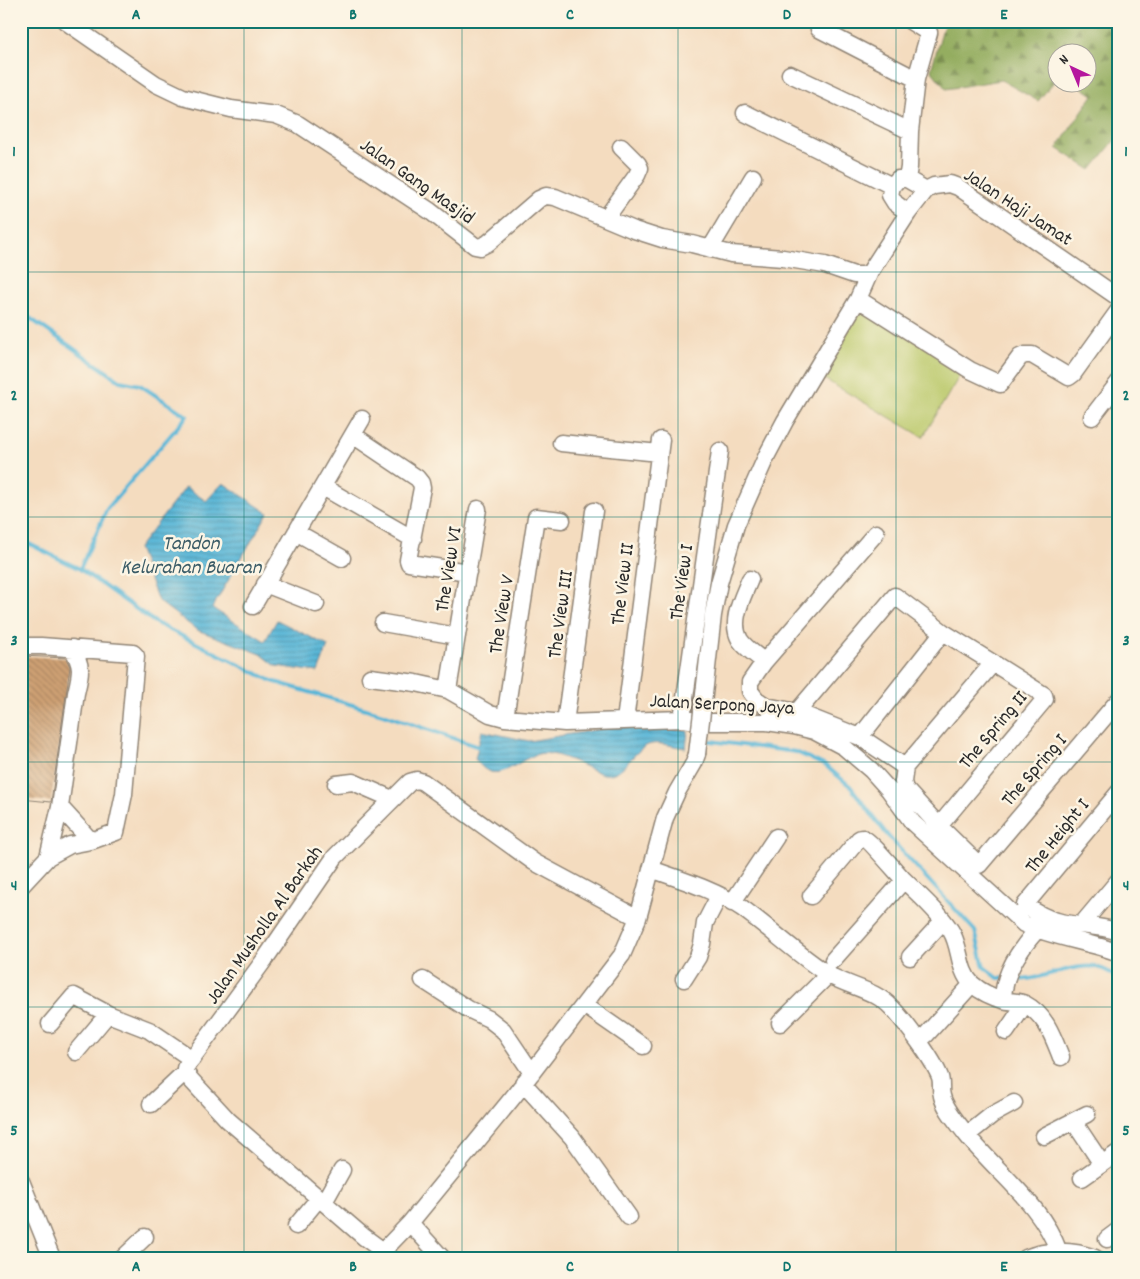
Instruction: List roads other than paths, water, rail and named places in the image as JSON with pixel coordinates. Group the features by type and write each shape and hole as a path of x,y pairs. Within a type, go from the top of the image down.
{"street":[{"name":"Jalan Gang Masjid","path":"65,21 156,84 183,97 231,109 276,115 298,124 430,211 475,246 480,247 488,243 528,208 546,196 555,197 649,236 748,257 783,258 825,264 854,275 864,275 870,272"},
{"path":"908,214 895,203 890,195 909,167 910,131 916,79 930,33 910,21"},
{"path":"819,29 916,79"},
{"path":"790,74 910,131"},
{"path":"50,1024 74,996 108,1014 150,1030 189,1066 228,1120 382,1250 410,1223 528,1078 584,1005 622,955 638,918 666,818 677,792 695,761 713,615 719,583 736,525 784,421 858,298 870,272 926,190 899,182 745,113"},
{"path":"606,218 640,168 621,146"},
{"path":"710,249 753,177"},
{"name":"Jalan Haji Jamat","path":"926,190 942,184 958,187 1119,298"},
{"path":"858,298 970,370 1000,384 1020,357 1024,355 1032,355 1069,377 1119,310"},
{"path":"1092,417 1119,382"},
{"path":"253,606 264,584 362,419"},
{"path":"353,435 417,478 421,483 422,488 408,560 410,564 468,572"},
{"name":"The View II","path":"561,443 660,447 625,721"},
{"name":"The View I","path":"682,719 720,451"},
{"path":"323,486 412,539"},
{"name":"The View VI","path":"448,690 478,509"},
{"name":"The View III","path":"565,724 594,511"},
{"name":"The View V","path":"505,718 536,517 562,520"},
{"path":"296,532 342,558"},
{"path":"876,533 764,662 750,682 750,691 756,699 766,706 797,712 860,737 905,767 904,782 906,789 939,826"},
{"path":"750,579 736,614 737,632 740,640 746,647 764,662"},
{"path":"264,584 316,604"},
{"path":"797,712 896,596 943,632 993,663"},
{"name":"The View VI","path":"383,623 457,636"},
{"path":"860,737 943,632"},
{"path":"21,646 133,653 136,656 124,794 117,830 91,842 70,845 48,857 21,886"},
{"path":"48,857 60,807 80,676 80,661 72,648"},
{"name":"The Spring II","path":"905,767 993,663 1044,695 1045,699 939,826"},
{"name":"Jalan Serpong Jaya","path":"370,677 416,683 448,690 490,714 505,718 565,724 682,719 707,722 767,722 794,726 830,739 844,747 870,770 889,790 913,823 1019,920 1037,930 1074,941 1102,946 1119,953"},
{"name":"The Spring I","path":"939,826 979,865 1119,700"},
{"path":"870,770 885,753"},
{"name":"Jalan Musholla Al Barkah","path":"151,1104 189,1066 335,857 410,782 417,780 424,782 534,862 638,918"},
{"path":"336,784 353,782 392,799"},
{"name":"The Height I","path":"1082,924 1059,922 1046,918 1026,905 1119,792"},
{"path":"60,807 91,842"},
{"path":"684,979 698,957 705,923 726,900 776,837"},
{"path":"811,896 859,838 864,838 952,932 964,971 972,984 989,994 1003,995 1025,1004 1045,1021 1061,1057"},
{"path":"652,869 697,886 740,907 881,998 892,1008 917,1040 939,1074 943,1099 953,1116 967,1135 1033,1207 1053,1236 1059,1252"},
{"path":"780,1023 831,967 904,880"},
{"path":"1119,880 1082,924 1119,932"},
{"path":"910,957 943,921"},
{"path":"1003,995 1012,966 1027,941 1037,930"},
{"path":"423,980 468,1009 489,1018 503,1030 528,1078 629,1217"},
{"path":"926,1035 972,984"},
{"path":"1006,1032 1025,1004"},
{"path":"584,1005 643,1046"},
{"path":"76,1052 108,1014"},
{"path":"967,1135 992,1115 1014,1103"},
{"path":"1044,1136 1080,1118 1102,1164"},
{"path":"1082,1178 1119,1152"},
{"path":"296,1226 322,1200 342,1170"},
{"path":"21,1181 52,1258"},
{"path":"410,1223 442,1258"},
{"path":"123,1258 145,1237"},
{"path":"1026,1258 1035,1254 1072,1251 1095,1258"}],"water":[{"name":"Tandon Kelurahan Buaran","path":"223,483 268,513 212,608 265,641 277,620 328,646 318,672 276,666 261,654 197,630 158,601 138,548 186,487 206,501"},
{"path":"612,727 643,727 688,731 686,748 651,744 639,751 618,771 611,774 601,774 566,758 544,753 529,757 498,772 490,772 483,768 475,759 482,731 529,741"}],"waterway":[{"path":"21,312 120,381 140,385 187,416 107,509 80,569"},
{"path":"21,540 80,569 156,623 272,681 383,714 482,748"},
{"path":"703,740 796,752 826,766 850,786 888,836 975,931 984,967 998,978 1002,978"},
{"path":"1012,979 1035,978 1072,968 1096,967 1112,974 1119,981"}]}
